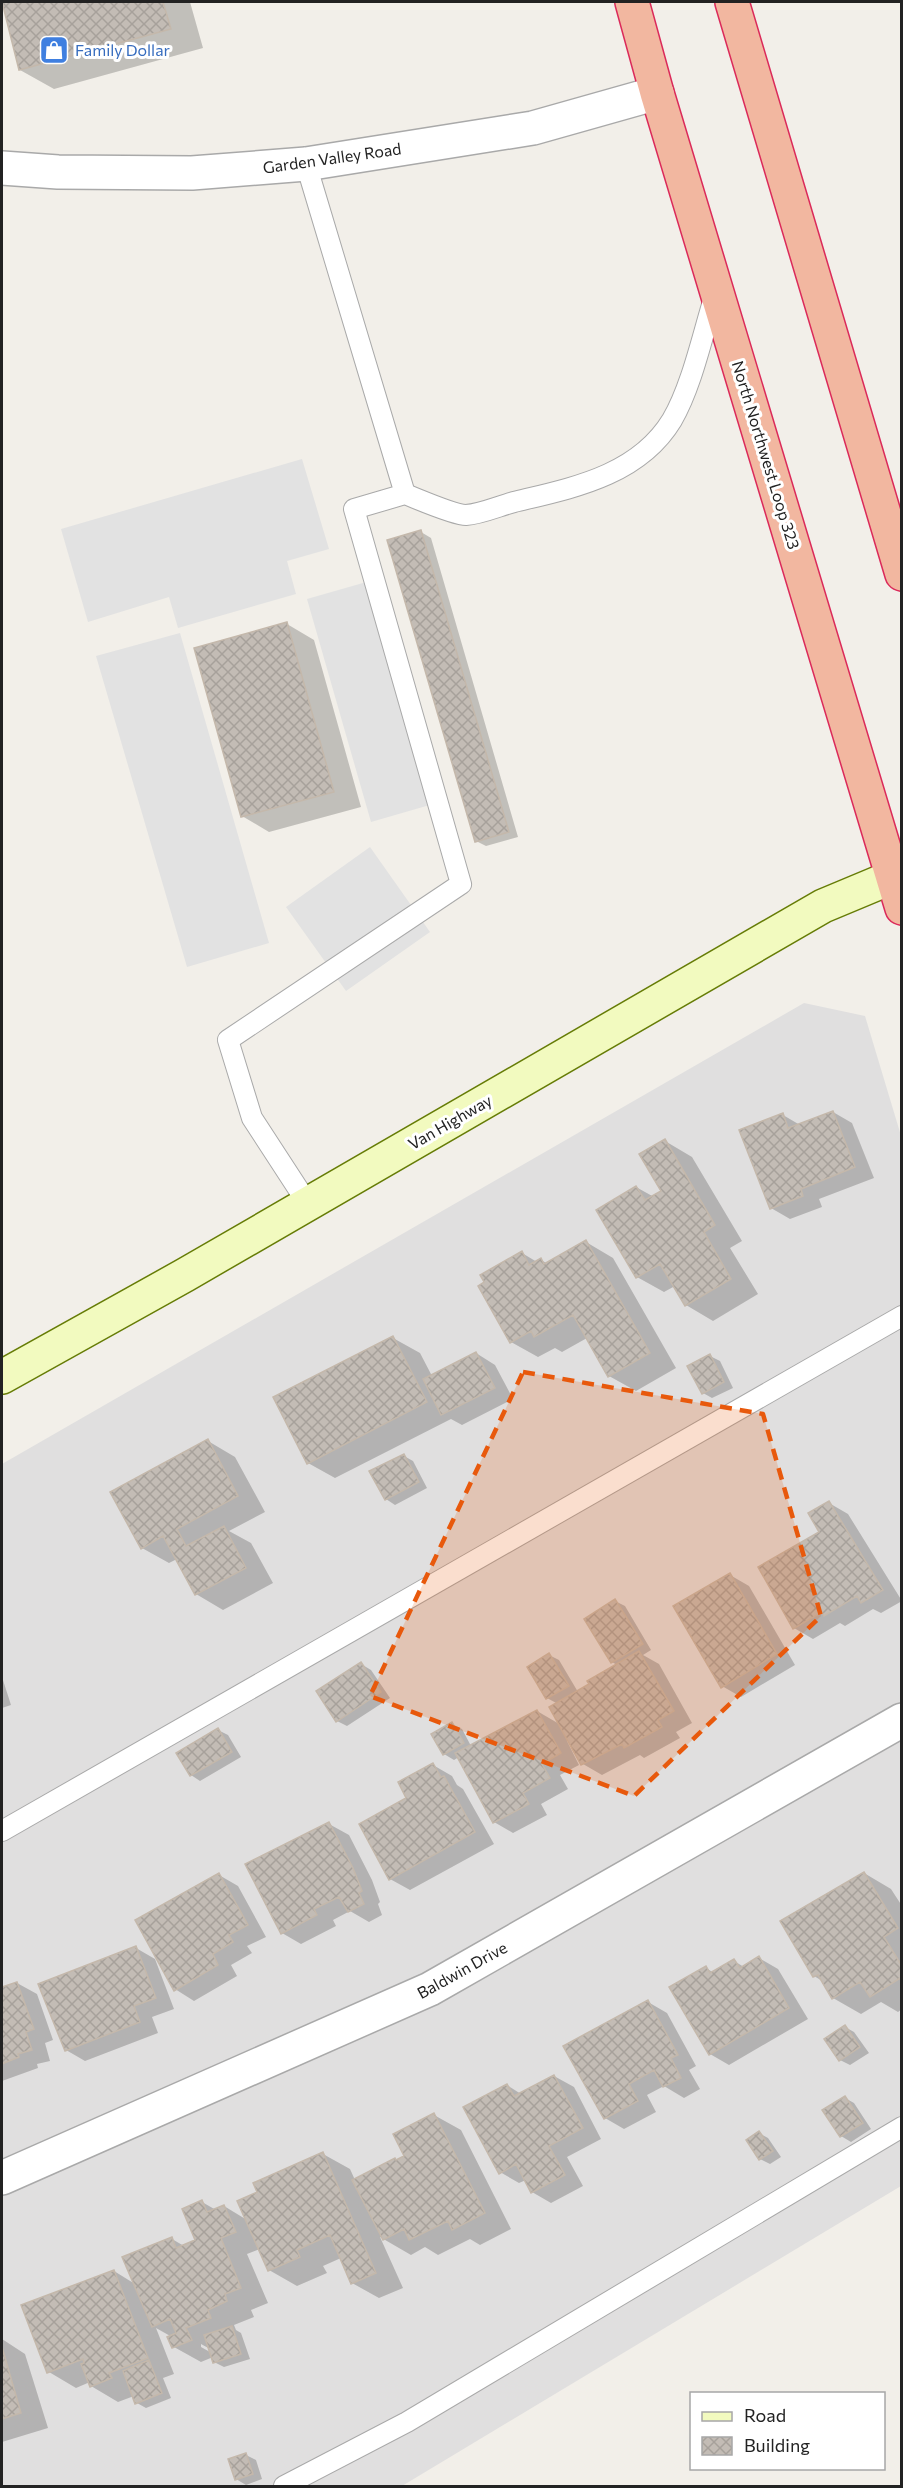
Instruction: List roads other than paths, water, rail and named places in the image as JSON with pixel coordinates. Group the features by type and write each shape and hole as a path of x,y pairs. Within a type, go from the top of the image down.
{"highway":[{"name":"North Northwest Loop 323","path":"632,2 657,93 897,874 902,908"},
{"path":"732,2 902,574"}],"main road":[{"name":"Van Highway","path":"2,1377 308,1204 823,906 897,874"}],"street":[{"name":"Garden Valley Road","path":"2,168 58,172 192,173 306,164 533,128 657,93"},
{"name":"Baldwin Drive","path":"2,2178 430,1989 902,1720"}],"lane":[{"path":"306,164 405,494"},
{"path":"308,1204 252,1118 228,1040 461,884 354,509 405,494 464,515 569,489 605,476 633,461 656,442 672,420 683,397 717,290"},
{"path":"2,1831 902,1316"},
{"path":"284,2487 406,2422 902,2127"}],"place":[{"name":"Family Dollar","path":"54,50"}]}
